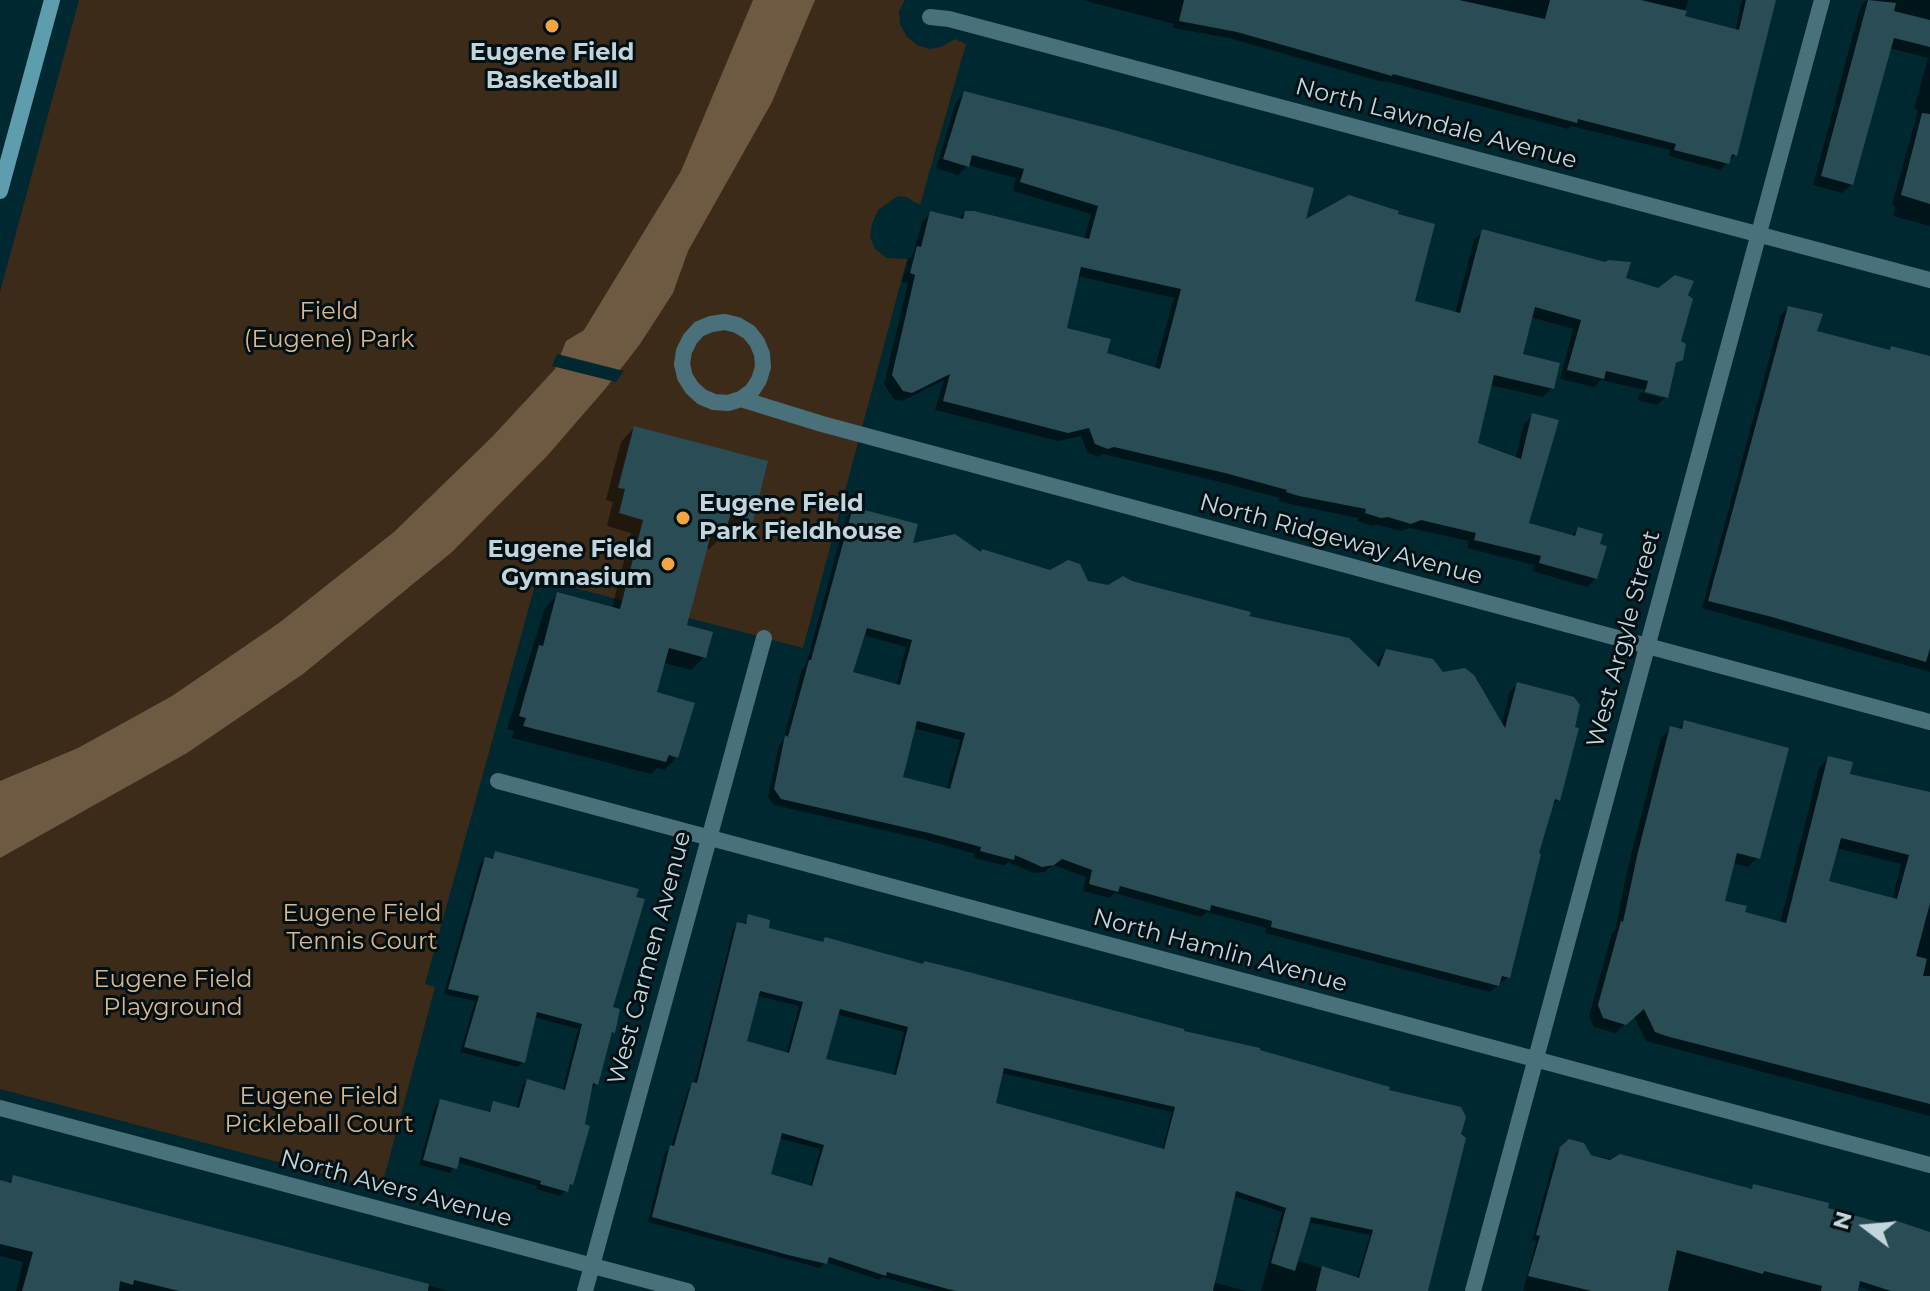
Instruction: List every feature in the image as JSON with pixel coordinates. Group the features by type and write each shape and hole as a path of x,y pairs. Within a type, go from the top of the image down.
{"main road":[{"path":"0,191 52,0"}],"street":[{"name":"West Argyle Street","path":"1473,1291 1822,0"},
{"name":"North Lawndale Avenue","path":"930,17 949,19 1930,280"},
{"name":"North Ridgeway Avenue","path":"741,399 752,391 763,367 757,342 749,332 725,322 699,329 684,351 685,377 702,397 714,402 728,403 741,399 822,424 1930,722"},
{"name":"West Carmen Avenue","path":"585,1291 764,638"},
{"name":"North Hamlin Avenue","path":"498,781 1930,1165"},
{"name":"North Avers Avenue","path":"0,1108 687,1291"}],"green space":[{"name":"Field (Eugene) Park","path":"79,0 905,0 899,11 900,24 907,37 917,45 930,49 955,39 966,44 920,205 898,196 878,210 872,224 870,237 875,249 887,258 907,259 803,648 537,578 425,984 435,987 381,1189 0,1089 0,292"}],"shaded area":[{"path":"753,0 815,0 772,102 688,251 673,293 640,344 606,388 547,456 452,552 303,674 187,753 0,858 0,781 78,748 172,696 279,623 394,532 493,436 555,369 566,341 584,330 681,171"}],"pier":[{"path":"557,354 624,371 616,382 552,366"}],"building":[{"path":"1184,0 1459,0 1545,19 1550,0 1641,0 1687,11 1685,16 1739,30 1746,0 1776,0 1737,156 1732,154 1729,164 1674,150 1676,144 1578,119 1577,123 1392,76 1237,32 1179,21"},
{"path":"1868,0 1896,3 1894,11 1930,20 1930,47 1894,38 1853,185 1821,176"},
{"path":"964,91 1111,129 1314,188 1306,219 1349,195 1435,224 1415,301 1460,313 1482,229 1605,262 1631,262 1626,278 1658,288 1675,275 1694,281 1688,295 1693,299 1681,341 1686,344 1683,360 1676,363 1668,398 1645,392 1648,381 1606,371 1604,379 1567,370 1581,320 1535,307 1523,354 1560,363 1554,389 1494,375 1478,443 1521,459 1532,413 1559,420 1529,523 1575,536 1578,527 1603,534 1600,544 1607,546 1597,579 1539,563 1541,556 1474,540 1476,533 1421,520 1411,524 1381,518 1365,513 1366,509 1299,496 1225,473 1114,447 1108,449 1095,444 1089,428 1068,433 943,401 950,374 912,393 903,391 892,375 915,275 910,273 917,246 921,247 930,211 963,219 965,211 974,211 1089,239 1098,206 1020,182 1024,169 972,155 969,167 943,159","holes":["1081,267 1181,289 1160,369 1107,353 1111,339 1067,328"]},
{"path":"1922,113 1930,114 1930,204 1901,195"},
{"path":"1788,306 1823,314 1817,331 1890,350 1891,346 1930,356 1930,648 1926,662 1708,601"},
{"path":"634,426 768,461 753,522 730,516 724,537 711,534 687,625 713,632 706,658 669,648 657,692 695,703 678,758 669,755 666,762 523,726 526,718 519,716 539,645 543,646 557,592 620,609 643,520 619,513 625,489 618,488"},
{"path":"853,507 918,524 913,543 955,534 981,552 982,549 1050,570 1068,560 1080,564 1088,581 1108,585 1123,576 1251,612 1249,616 1349,638 1379,667 1386,649 1433,659 1443,672 1465,668 1474,675 1505,728 1517,682 1574,697 1580,705 1575,727 1579,728 1560,801 1555,799 1539,853 1510,978 1502,976 1499,986 1271,927 1272,921 1211,905 1210,911 1120,886 1118,892 1089,884 1092,870 1062,859 1054,865 1042,867 1015,855 1014,860 929,833 781,799 774,789 785,735 788,737","holes":["867,628 912,640 900,685 853,672","917,721 965,733 950,789 903,777"]},
{"path":"1684,720 1789,748 1760,859 1737,853 1725,901 1747,906 1745,912 1786,923 1828,756 1853,762 1850,774 1930,792 1930,903 1916,956 1927,959 1923,976 1930,976 1930,1104 1666,1036 1655,1032 1644,1009 1626,1025 1603,1018 1598,1005 1623,922 1670,726 1682,729","holes":["1841,838 1909,855 1897,899 1829,881"]},
{"path":"495,851 639,889 636,897 645,899 613,1007 620,1009 615,1033 612,1032 598,1085 593,1083 585,1124 590,1126 573,1185 570,1184 568,1192 460,1157 457,1169 423,1160 440,1099 490,1112 493,1101 519,1108 527,1079 565,1090 582,1024 537,1012 525,1063 464,1047 479,996 448,989 485,857 493,859"},
{"path":"748,914 770,920 769,928 823,942 825,937 923,964 924,961 961,970 1184,1031 1260,1048 1390,1087 1389,1090 1461,1107 1466,1117 1461,1134 1466,1138 1428,1291 1316,1291 1322,1266 1359,1278 1373,1230 1311,1217 1295,1271 1271,1263 1286,1208 1236,1191 1213,1291 955,1291 887,1272 886,1276 829,1257 827,1264 788,1255 652,1217 670,1145 674,1146 692,1082 697,1083 737,922 746,924","holes":["760,991 803,1002 789,1053 747,1041","840,1009 908,1027 896,1075 826,1059","1004,1068 1175,1107 1164,1149 996,1103","782,1133 824,1145 812,1186 771,1174"]},
{"path":"1569,1139 1584,1143 1591,1155 1610,1160 1620,1154 1752,1189 1753,1184 1829,1203 1828,1208 1892,1226 1894,1220 1930,1232 1930,1291 1891,1291 1860,1281 1858,1291 1821,1291 1822,1286 1764,1271 1763,1274 1677,1250 1668,1291 1592,1291 1528,1276 1560,1147"},
{"path":"13,1175 429,1284 428,1291 179,1291 134,1280 133,1285 120,1281 119,1291 22,1291 33,1252 0,1244 0,1180 11,1183"}],"place":[{"name":"Eugene Field Basketball","path":"552,26"},
{"name":"Eugene Field Park Fieldhouse","path":"683,518"},
{"name":"Eugene Field Gymnasium","path":"668,564"}],"park label":[{"name":"Eugene Field Tennis Court","path":"362,928"},
{"name":"Eugene Field Playground","path":"173,994"},
{"name":"Eugene Field Pickleball Court","path":"319,1111"}]}
